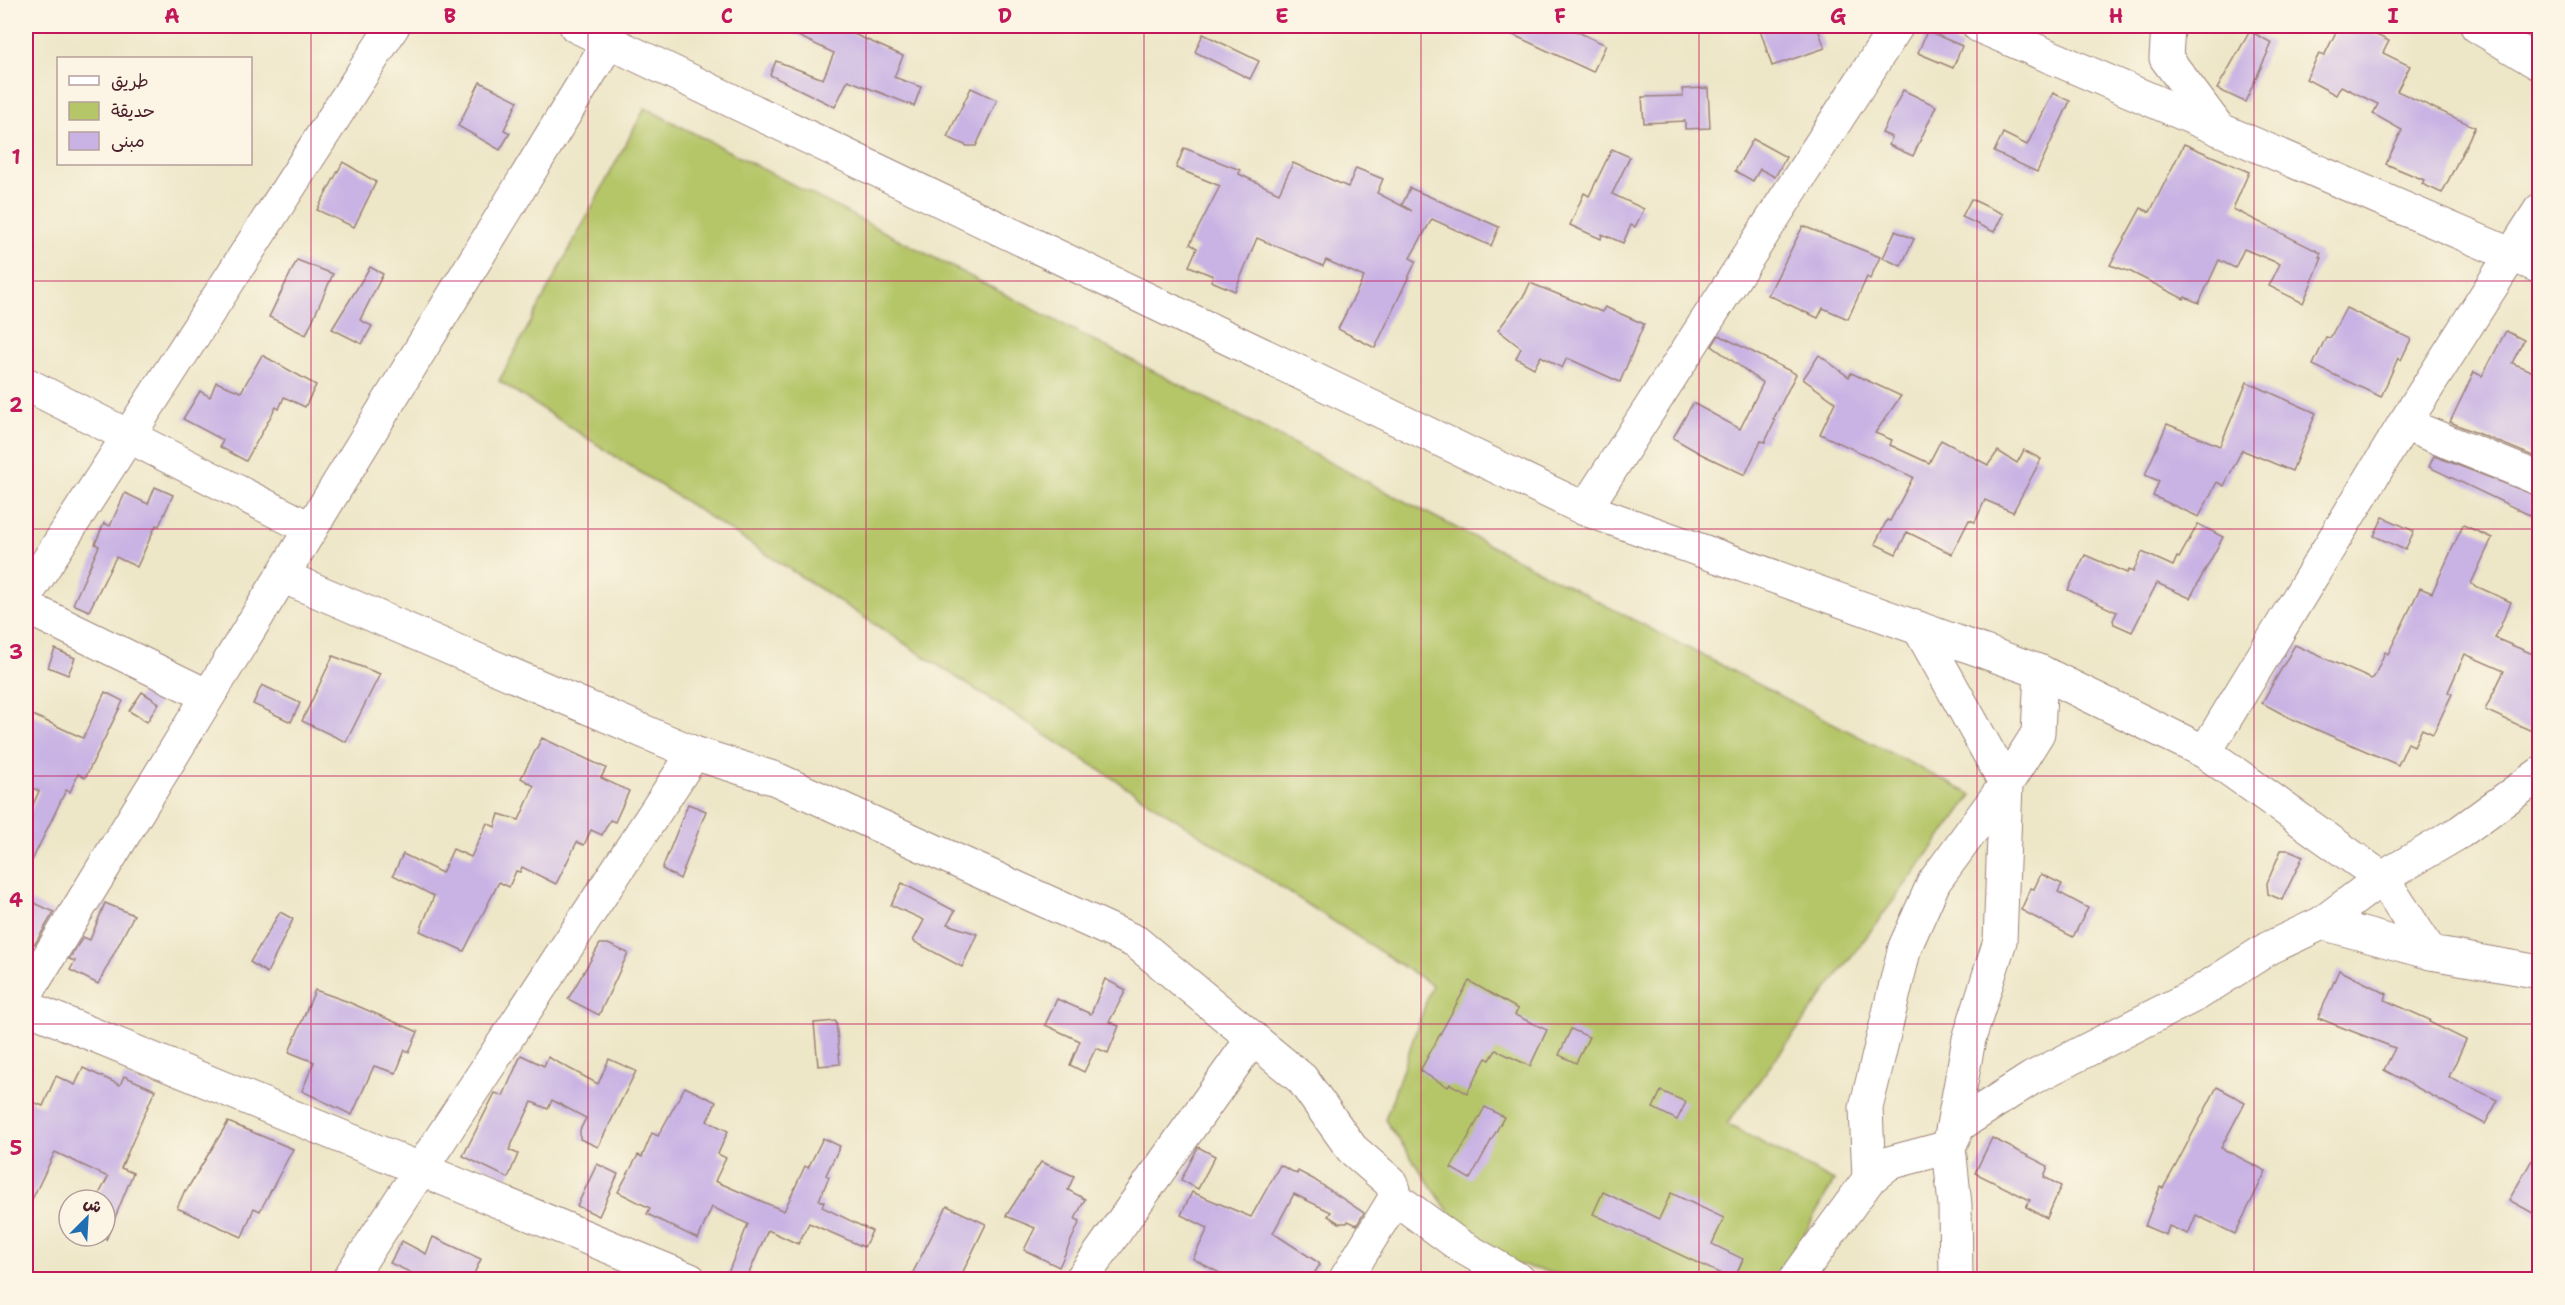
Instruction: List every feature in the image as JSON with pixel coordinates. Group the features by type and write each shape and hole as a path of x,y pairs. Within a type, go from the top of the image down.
{"street":[{"path":"26,595 393,26"},
{"path":"576,26 610,40 1586,509 2041,672 2205,752 2382,878 2431,953"},
{"path":"1586,509 1897,26"},
{"path":"1979,26 2526,261"},
{"path":"2168,26 2166,58 2220,130"},
{"path":"2477,26 2540,64"},
{"path":"26,994 610,40"},
{"path":"2205,752 2404,424 2526,261 2540,210"},
{"path":"26,384 311,529"},
{"path":"2404,424 2540,479"},
{"path":"282,576 694,753 776,779 1136,942 1302,1079 1352,1149 1390,1182 1395,1198 1345,1280"},
{"path":"26,607 208,696"},
{"path":"1919,628 2006,784 2000,941 1969,1039 1949,1147 1955,1205 1956,1280"},
{"path":"1869,1179 1866,1108 1905,947 1934,882 2006,784 2038,733 2041,672"},
{"path":"348,1280 694,753"},
{"path":"1949,1147 1959,1125 2032,1078 2197,994 2269,948 2322,923 2382,878 2460,832 2540,774"},
{"path":"2322,923 2431,953 2540,972"},
{"path":"26,1007 690,1280"},
{"path":"1081,1280 1253,1038"},
{"path":"1795,1280 1869,1179 1889,1163 1949,1147"},
{"path":"1395,1198 1459,1245 1519,1280"}],"green space":[{"path":"645,108 1972,795 1727,1124 1834,1181 1779,1279 1577,1279 1479,1255 1385,1120 1432,985 499,381"}],"building":[{"path":"777,26 836,26 903,56 894,77 921,87 914,106 848,80 835,107 770,75 776,61 823,79 834,53"},
{"path":"1494,26 1565,26 1606,45 1593,72"},
{"path":"1759,26 1817,26 1825,48 1772,66"},
{"path":"2339,26 2376,26 2372,33 2389,41 2383,53 2410,66 2397,91 2475,127 2442,193 2422,184 2424,180 2386,164 2402,130 2373,114 2378,104 2341,86 2336,95 2306,79 2319,54 2324,56"},
{"path":"1927,31 1962,46 1953,68 1918,53"},
{"path":"2250,31 2272,43 2245,102 2217,89"},
{"path":"1203,34 1259,61 1250,79 1195,52"},
{"path":"480,82 518,101 504,130 510,133 500,150 458,126"},
{"path":"971,88 997,100 976,146 967,146 947,137"},
{"path":"1708,88 1710,128 1685,129 1685,121 1644,123 1642,97 1683,96 1682,89"},
{"path":"1903,90 1936,106 1913,156 1889,145 1892,137 1882,133"},
{"path":"2053,93 2070,101 2037,172 1994,152 2003,133 2027,145"},
{"path":"1753,139 1786,157 1775,177 1760,169 1753,181 1735,171"},
{"path":"2184,144 2249,172 2233,209 2321,253 2319,257 2322,258 2303,303 2269,286 2280,264 2244,249 2235,268 2219,260 2199,303 2185,297 2184,299 2131,272 2110,265 2141,208 2150,212"},
{"path":"1184,148 1240,170 1239,174 1279,193 1293,163 1348,187 1356,168 1383,179 1377,193 1412,211 1402,205 1410,188 1499,227 1491,246 1432,219 1410,258 1416,261 1375,348 1338,329 1364,277 1326,260 1323,266 1257,238 1235,291 1211,281 1213,276 1189,266 1197,248 1190,244 1220,186 1176,168"},
{"path":"1612,149 1630,157 1612,194 1644,209 1635,227 1631,225 1623,243 1602,234 1601,239 1570,225 1584,193 1589,196"},
{"path":"343,162 376,182 354,227 317,210"},
{"path":"1971,199 2003,214 1994,232 1962,217"},
{"path":"1803,226 1880,257 1870,279 1867,277 1848,319 1823,308 1818,318 1768,295"},
{"path":"1895,231 1914,239 1901,266 1883,258"},
{"path":"297,260 333,274 306,335 269,317"},
{"path":"370,267 383,274 360,320 372,326 362,344 332,329"},
{"path":"1530,283 1602,312 1605,307 1644,324 1620,382 1567,358 1562,368 1541,356 1534,368 1516,358 1521,348 1498,330 1525,294"},
{"path":"2346,308 2411,339 2401,360 2398,358 2381,397 2313,365 2326,337 2330,338"},
{"path":"2506,331 2524,340 2512,363 2540,375 2540,459 2450,422 2474,372 2482,376"},
{"path":"1719,335 1796,374 1773,420 1775,421 1765,442 1761,441 1745,475 1673,438 1693,403 1740,429 1763,383 1712,346"},
{"path":"262,355 316,385 305,407 284,397 279,409 276,407 246,461 220,447 223,440 183,419 200,391 210,397 216,382 241,392"},
{"path":"1819,355 1849,377 1851,373 1901,396 1875,433 1892,440 1890,445 1929,463 1941,440 1988,465 1998,451 2017,463 2024,450 2041,459 2013,512 1985,500 1975,522 1969,520 1952,554 1907,532 1896,554 1875,544 1913,477 1820,434 1835,402 1803,379"},
{"path":"2247,382 2316,413 2292,471 2242,450 2224,486 2217,482 2199,517 2153,496 2159,481 2145,475 2167,424 2220,446"},
{"path":"2434,456 2540,497 2540,520 2429,467"},
{"path":"155,487 173,495 137,567 116,557 89,611 73,604 99,546 95,544 104,523 110,526 125,493 148,504"},
{"path":"2383,517 2414,531 2405,550 2374,536"},
{"path":"2198,524 2223,537 2190,598 2157,583 2132,632 2114,624 2113,620 2117,612 2068,590 2085,555 2127,573 2129,570 2133,572 2142,552 2173,566"},
{"path":"2463,525 2492,538 2471,584 2511,602 2495,638 2540,657 2540,720 2534,732 2485,710 2504,671 2465,654 2448,692 2452,694 2433,734 2422,729 2414,746 2408,743 2398,765 2290,718 2262,703 2295,645 2371,679 2374,677 2385,652 2388,654 2420,588 2432,593"},
{"path":"55,649 75,658 68,675 48,667"},
{"path":"333,656 380,674 346,742 302,721"},
{"path":"262,685 300,703 291,722 253,704"},
{"path":"105,692 123,701 85,778 78,774 70,792 66,790 26,873 26,821 39,791 26,785 26,712 83,738"},
{"path":"142,692 159,703 147,722 129,711"},
{"path":"542,738 606,768 601,778 629,791 615,822 610,820 602,835 591,830 584,845 577,842 556,884 522,867 520,872 516,871 509,887 499,882 464,951 420,931 434,896 393,875 403,854 442,873 453,849 471,857 487,823 495,827 499,814 519,820 534,786 521,778"},
{"path":"688,804 706,811 680,879 662,869"},
{"path":"2281,850 2289,850 2303,856 2282,900 2268,894 2267,883"},
{"path":"2041,874 2062,884 2058,892 2088,908 2073,937 2021,910 2031,888 2034,889"},
{"path":"902,883 955,911 947,924 977,934 962,967 913,941 924,920 891,905"},
{"path":"26,899 54,912 35,944 26,939"},
{"path":"105,903 134,915 98,984 70,970 75,961 69,959 83,937 90,940"},
{"path":"280,912 293,919 267,973 250,962"},
{"path":"600,944 608,944 628,953 599,1015 568,999"},
{"path":"2339,970 2387,994 2385,1000 2430,1020 2429,1022 2466,1040 2449,1077 2498,1100 2485,1124 2384,1070 2395,1048 2318,1018"},
{"path":"1105,979 1126,990 1109,1022 1119,1026 1108,1053 1096,1048 1084,1072 1070,1065 1080,1041 1045,1025 1057,999 1091,1014"},
{"path":"1469,981 1518,1009 1515,1015 1547,1030 1530,1066 1496,1050 1490,1060 1486,1058 1467,1093 1450,1084 1448,1087 1420,1071"},
{"path":"315,990 418,1032 409,1052 405,1050 396,1073 374,1066 352,1115 302,1091 314,1062 289,1052"},
{"path":"836,1021 840,1064 818,1066 814,1023"},
{"path":"1571,1029 1589,1037 1576,1063 1559,1055"},
{"path":"521,1055 544,1066 548,1057 598,1084 609,1059 636,1071 598,1147 580,1139 580,1130 586,1118 552,1100 548,1109 532,1102 509,1150 518,1154 508,1178 463,1156 495,1093 503,1096"},
{"path":"83,1068 120,1085 124,1076 155,1090 121,1168 133,1173 117,1213 117,1188 102,1188 108,1177 55,1152 26,1212 26,1099 43,1106 56,1076 75,1085"},
{"path":"685,1087 716,1102 707,1121 728,1131 718,1154 726,1158 715,1181 784,1211 805,1166 808,1168 823,1138 840,1146 826,1175 829,1177 819,1200 824,1202 822,1207 872,1231 864,1247 809,1223 798,1244 768,1230 746,1280 725,1280 748,1224 712,1207 698,1239 647,1214 650,1208 618,1192 638,1155 642,1157 652,1133 658,1136"},
{"path":"2217,1087 2245,1102 2221,1148 2266,1171 2235,1234 2196,1215 2188,1234 2169,1226 2166,1235 2145,1226 2160,1187 2163,1188"},
{"path":"1661,1091 1686,1102 1677,1120 1653,1108"},
{"path":"1485,1107 1504,1117 1470,1179 1451,1168"},
{"path":"228,1122 293,1149 260,1211 254,1208 242,1237 177,1208 185,1190"},
{"path":"1992,1138 2048,1166 2044,1177 2061,1186 2047,1218 2026,1207 2030,1200 1975,1173"},
{"path":"2540,1146 2540,1217 2509,1200"},
{"path":"1198,1147 1215,1156 1198,1189 1181,1180"},
{"path":"1041,1162 1074,1176 1068,1190 1085,1199 1075,1219 1080,1221 1059,1267 1024,1250 1035,1228 1006,1216"},
{"path":"597,1164 618,1174 599,1216 577,1206"},
{"path":"1280,1165 1313,1179 1364,1213 1357,1225 1348,1221 1339,1223 1328,1216 1331,1212 1294,1194 1273,1233 1319,1263 1310,1280 1233,1280 1193,1259 1208,1228 1181,1215 1192,1192 1251,1217"},
{"path":"1603,1192 1659,1219 1671,1193 1724,1218 1712,1244 1743,1259 1734,1280 1593,1214"},
{"path":"947,1206 986,1224 959,1280 909,1280"},
{"path":"433,1237 481,1259 471,1280 427,1280 390,1263 402,1241 426,1254"}]}
